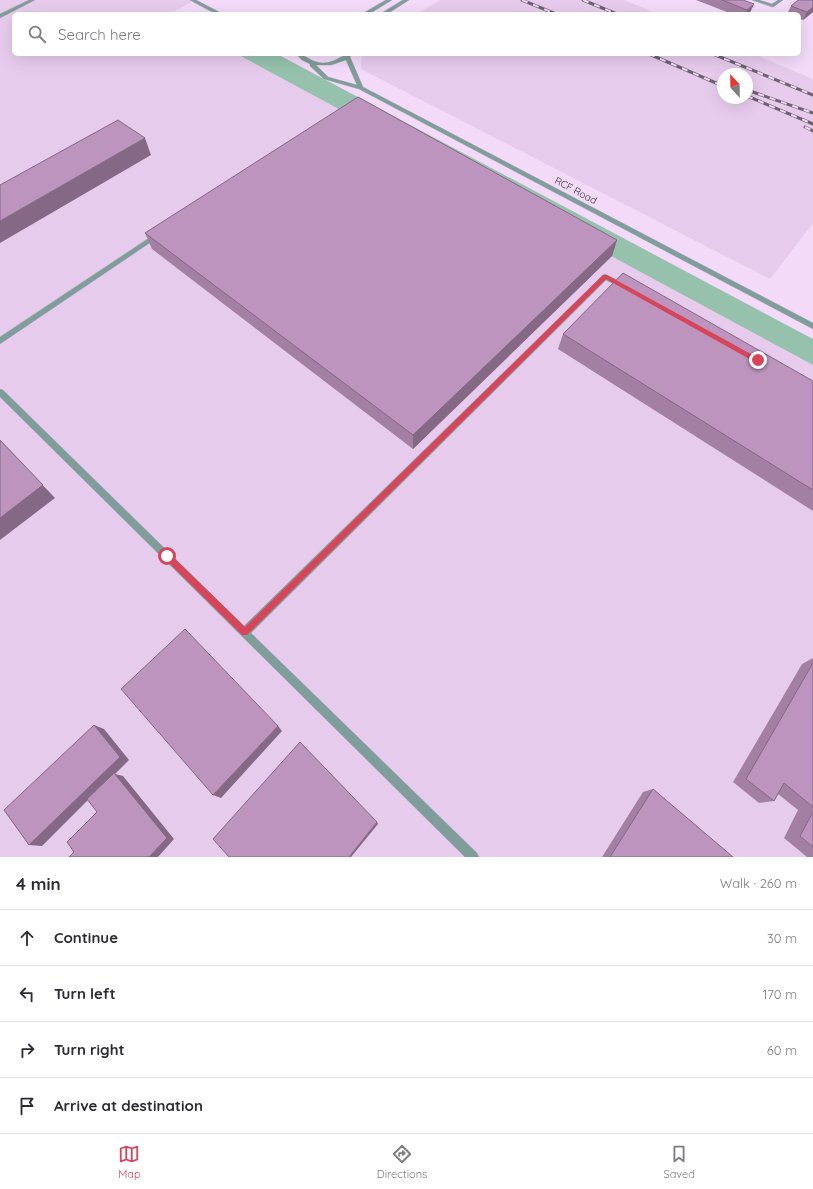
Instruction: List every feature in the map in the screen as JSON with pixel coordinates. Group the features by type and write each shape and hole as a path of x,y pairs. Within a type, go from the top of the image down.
{"street":[{"path":"0,16 33,0"},
{"path":"192,0 216,12"},
{"path":"369,12 390,0 400,4"},
{"path":"386,12 407,0"},
{"path":"754,0 772,6 781,0"},
{"name":"RCF Road","path":"301,56 326,78 361,88 813,326"},
{"path":"312,65 334,62 346,56"},
{"path":"348,56 361,88"},
{"path":"0,341 166,230"},
{"path":"245,632 605,277 633,292"},
{"path":"0,392 473,857"}],"shaded area":[{"path":"0,0 196,0 173,12 12,12 12,56 241,56 813,363 813,857 0,857"},
{"path":"440,0 624,0 653,12 420,12"},
{"path":"362,56 759,56 813,79 813,223 770,279 361,69"}],"green space":[{"path":"241,56 281,56 813,339 813,365"}],"building":[{"path":"722,0 743,0 754,4 747,10"},
{"path":"798,0 813,0 813,7 807,12 791,6"},
{"path":"358,97 617,240 413,435 145,233"},
{"path":"118,120 145,138 0,221 0,185"},
{"path":"623,273 813,381 813,490 563,334"},
{"path":"0,440 43,485 0,518"},
{"path":"185,629 278,726 213,795 121,689"},
{"path":"813,663 813,807 784,783 774,801 746,779"},
{"path":"94,725 120,757 29,845 4,810"},
{"path":"300,742 377,822 349,857 229,857 213,839"},
{"path":"114,773 167,838 149,857 69,857 74,852 67,842 97,812 87,799"},
{"path":"653,789 733,857 610,857"},
{"path":"813,812 813,847 800,836"}],"railway":[{"path":"522,0 551,12"},
{"path":"583,0 612,12"},
{"path":"654,56 717,83"},
{"path":"718,56 813,95"},
{"path":"753,92 813,113"},
{"path":"753,99 813,124"},
{"path":"805,127 813,131"}],"route":[{"path":"167,556 245,632 605,277 758,360"}]}
